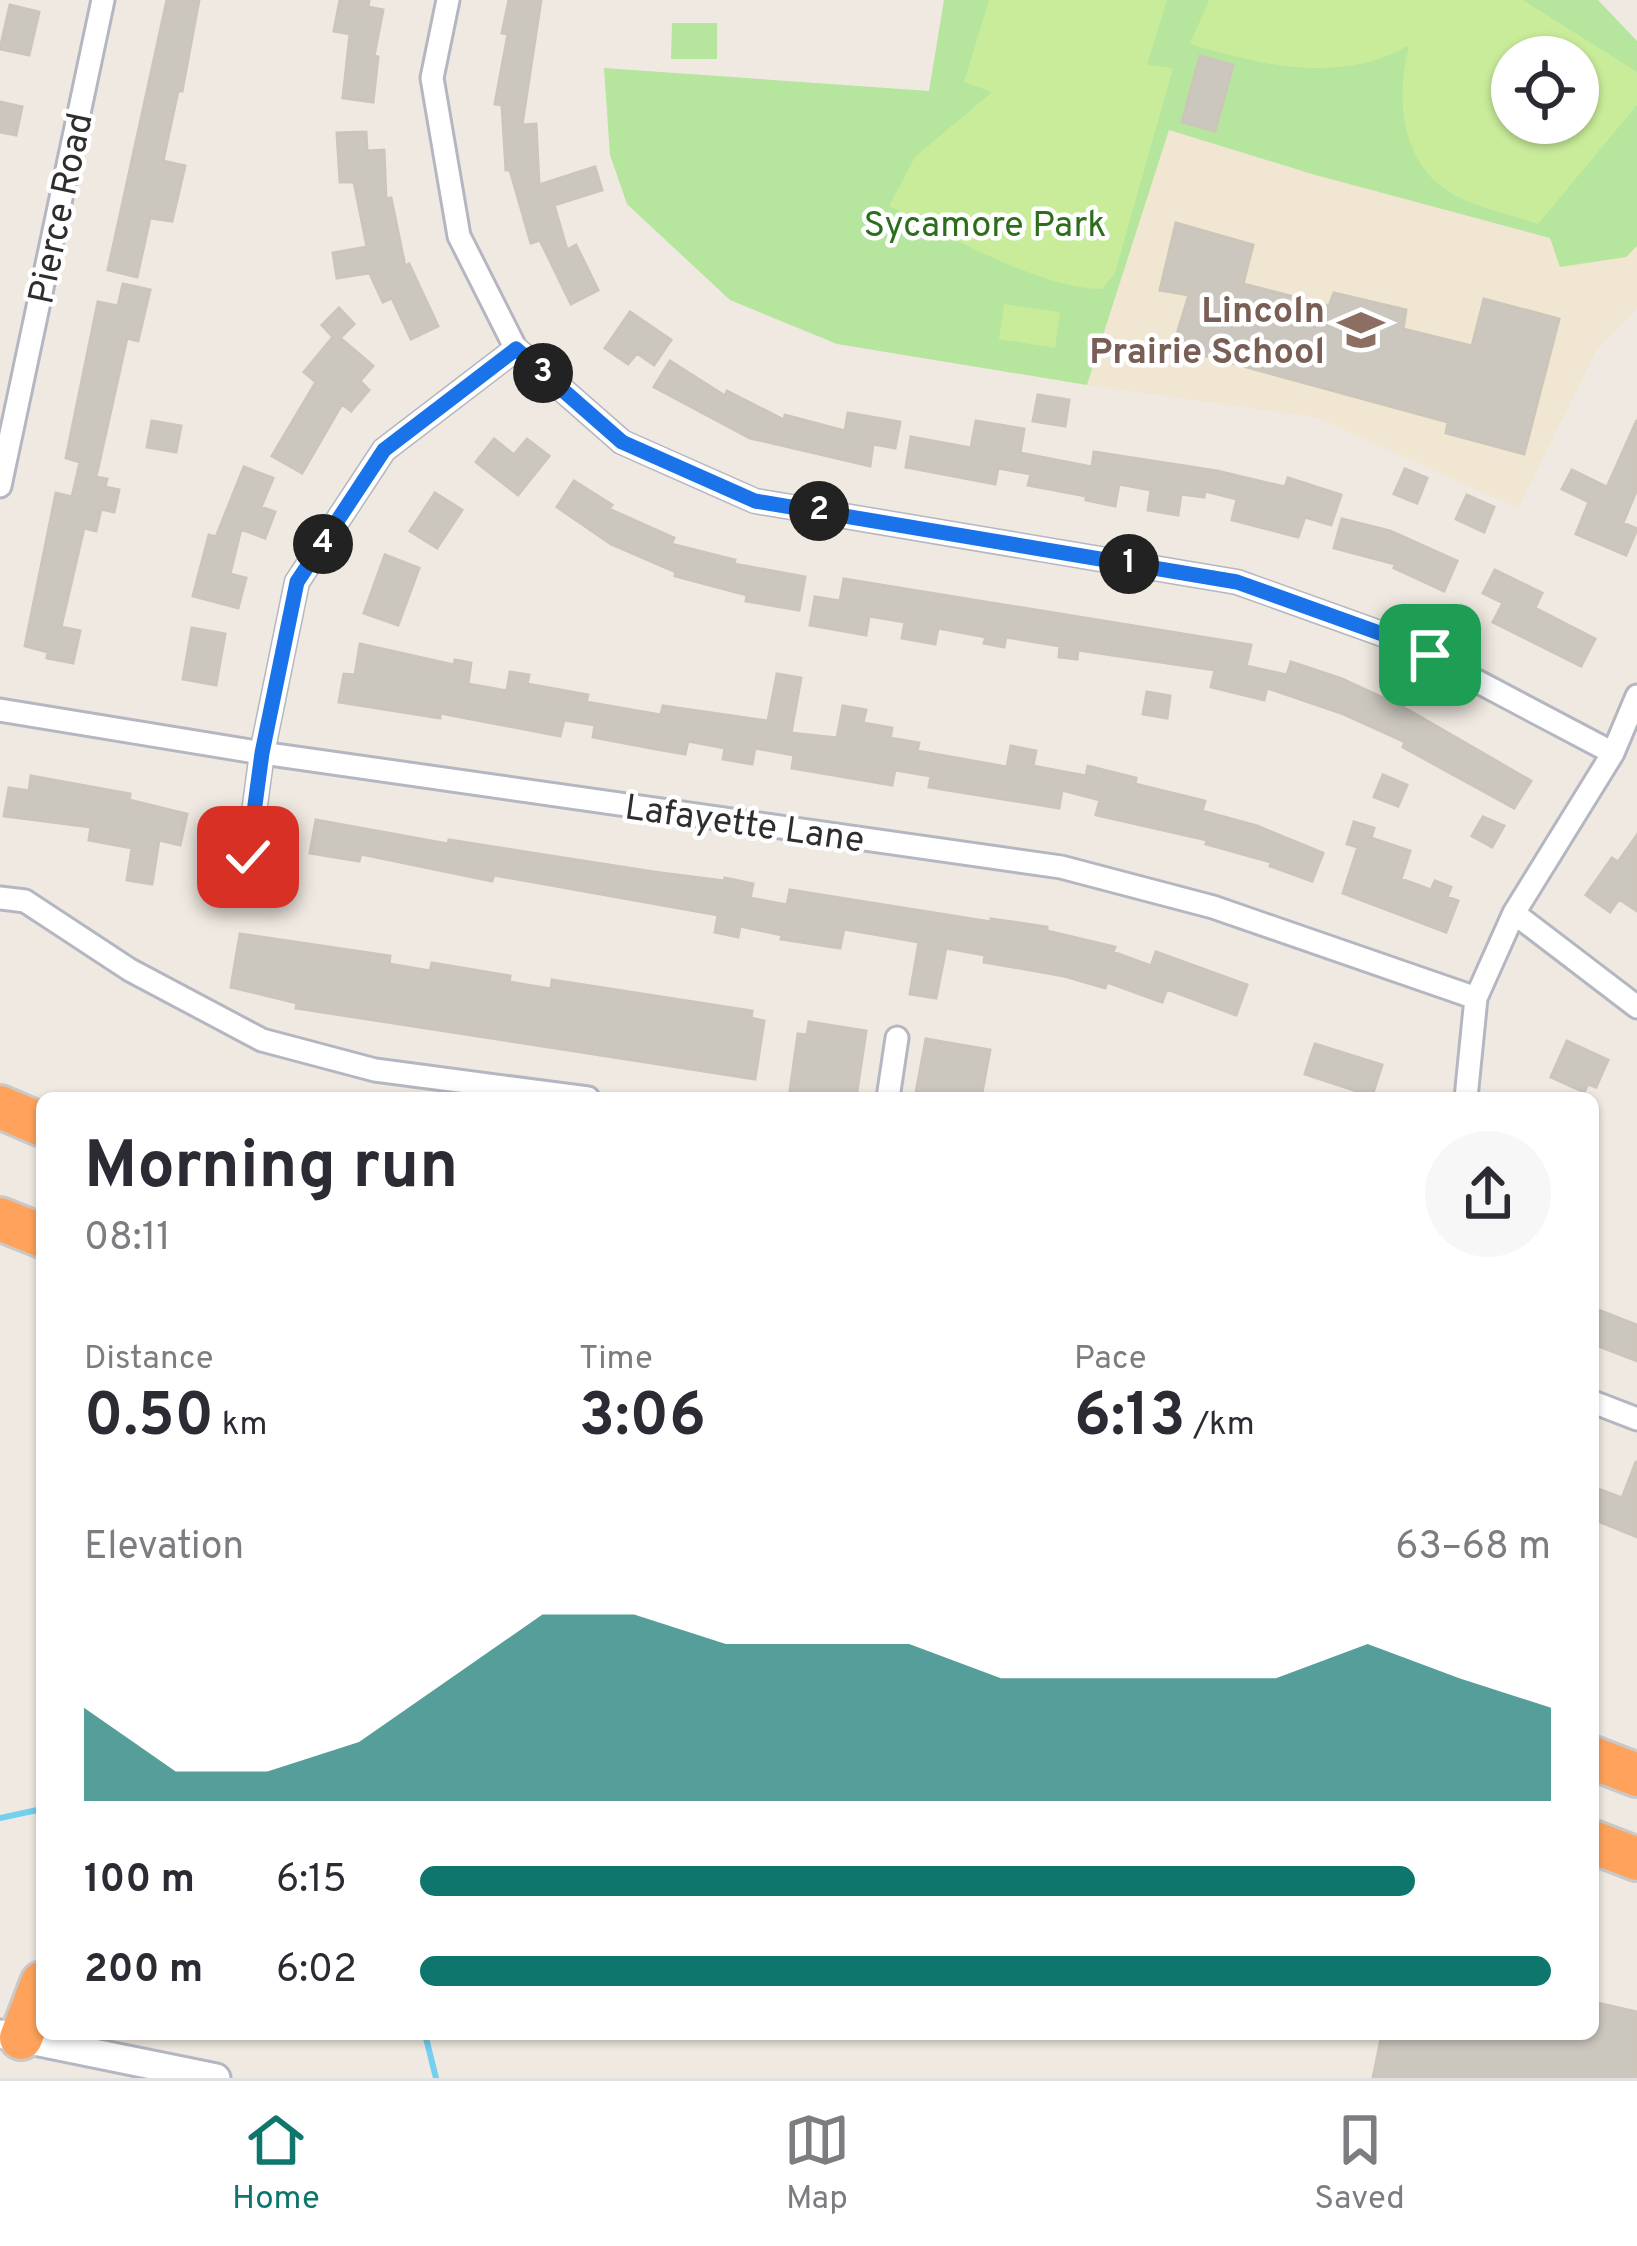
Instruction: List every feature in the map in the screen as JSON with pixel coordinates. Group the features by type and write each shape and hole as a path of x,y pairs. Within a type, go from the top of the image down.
{"highway":[{"path":"0,1107 36,1123"},
{"path":"0,1137 36,1152"},
{"path":"0,1220 36,1234"},
{"path":"1599,1760 1637,1775"},
{"path":"1599,1844 1637,1859"},
{"path":"1599,1871 1637,1884"},
{"path":"10,2036 36,1993"}],"street":[{"name":"Pierce Road","path":"0,485 103,0"},
{"path":"448,0 432,78 459,236 516,349 622,442 755,501 1237,582 1399,640 1613,753"},
{"path":"248,857 262,753 297,582 384,450 516,349"},
{"path":"1467,1092 1476,998 1514,913 1613,753 1637,696"},
{"name":"Lafayette Lane","path":"0,710 262,753 1061,867 1213,907 1476,998"},
{"path":"0,898 25,901 130,970 262,1040 375,1070 543,1092"},
{"path":"1514,913 1637,1006"},
{"path":"889,1092 897,1038"},
{"path":"1599,1404 1637,1419"},
{"path":"10,2036 216,2078"}],"shaded area":[{"name":"Lincoln Prairie School","path":"1169,130 1291,168 1625,257 1637,246 1637,308 1596,351 1518,508 1315,417 1087,385"}],"green space":[{"name":"Sycamore Park","path":"944,0 1598,0 1637,41 1637,246 1626,257 1560,267 1550,238 1169,130 1087,385 837,344 730,300 627,204 610,155 604,68 929,91"},
{"path":"989,0 1167,0 1147,65 1173,68 1115,273 1102,289 1077,287 1022,270 889,206 915,157 992,92 964,82"},
{"path":"1209,0 1523,0 1580,36 1491,36 1491,144 1599,144 1599,48 1637,72 1637,105 1538,224 1456,196 1423,168 1413,150 1403,109 1409,45 1356,65 1329,68 1244,59 1190,44"},
{"path":"672,23 717,23 717,59 671,59"},
{"path":"1004,304 1060,312 1055,348 999,339"}],"building":[{"path":"167,0 199,0 163,161 185,166 172,221 150,218 137,277 108,270"},
{"path":"340,0 369,0 368,7 383,10 374,56 378,57 373,102 343,98 350,34 334,31"},
{"path":"509,0 541,0 522,125 536,124 539,185 595,167 602,190 554,205 567,250 576,245 598,290 571,304 540,240 531,243 510,170 506,170 502,105 495,104"},
{"path":"10,5 39,12 29,55 0,49"},
{"path":"1200,56 1233,65 1215,131 1182,122"},
{"path":"0,102 22,107 16,135 0,132"},
{"path":"366,132 367,151 384,150 386,199 391,198 405,266 409,264 438,326 411,339 392,298 383,302 371,276 375,272 337,278 333,253 367,247 354,182 340,182 337,133"},
{"path":"1176,223 1253,245 1243,284 1329,306 1334,293 1406,310 1403,329 1472,346 1484,299 1559,319 1524,454 1446,433 1448,422 1173,347 1189,295 1160,290"},
{"path":"123,284 150,290 138,341 127,338 96,477 107,479 105,487 119,490 114,512 101,509 96,531 84,528 61,627 80,631 73,663 47,658 48,652 25,646 56,493 72,497 80,462 66,458 98,302 118,306"},
{"path":"339,308 354,324 340,338 373,366 360,381 369,390 351,411 342,404 302,473 272,456 316,382 304,372 333,337 322,325"},
{"path":"630,312 671,340 654,365 637,353 628,364 605,348"},
{"path":"670,361 725,396 727,391 784,420 785,415 845,431 848,413 900,422 895,448 873,444 870,466 750,438 654,387"},
{"path":"1038,395 1069,400 1065,426 1033,421"},
{"path":"1637,420 1637,489 1623,523 1637,529 1626,555 1576,534 1589,502 1562,489 1572,470 1607,487"},
{"path":"152,421 181,426 176,452 147,447"},
{"path":"976,421 1024,429 1020,453 1092,467 1094,452 1285,487 1288,478 1341,495 1331,525 1305,517 1298,537 1232,520 1237,499 1205,491 1204,497 1181,494 1178,515 1148,510 1151,490 1119,484 1115,506 1028,485 1031,474 998,468 995,484 906,467 911,437 971,448"},
{"path":"494,439 514,455 527,439 549,456 518,495 476,462"},
{"path":"244,467 273,478 261,507 275,512 265,538 241,529 230,574 246,578 238,608 193,596 209,535 216,537"},
{"path":"1405,469 1427,478 1417,503 1394,494"},
{"path":"574,481 612,505 609,509 674,538 671,544 735,560 734,564 805,577 799,610 746,601 747,595 675,576 676,572 611,544 557,507"},
{"path":"435,493 462,510 437,548 410,531"},
{"path":"1467,495 1494,507 1484,532 1456,519"},
{"path":"1342,519 1390,531 1457,561 1444,591 1394,568 1395,564 1334,548"},
{"path":"385,555 419,568 398,625 364,613"},
{"path":"1495,570 1542,593 1535,608 1595,639 1581,666 1493,622 1503,603 1483,593"},
{"path":"844,579 1251,645 1246,666 1287,675 1291,662 1342,679 1403,707 1531,781 1514,808 1403,747 1405,742 1341,713 1267,688 1264,700 1211,687 1215,670 1078,650 1077,659 1059,657 1060,646 1006,637 1004,647 984,643 986,637 938,628 935,644 902,638 905,622 869,616 866,635 810,625 815,597 840,601"},
{"path":"192,628 225,634 216,685 183,679"},
{"path":"360,644 454,665 455,660 471,663 468,684 507,691 510,672 529,675 527,684 588,695 586,702 661,715 663,706 768,721 777,674 801,678 791,733 837,738 843,706 866,710 863,723 892,728 890,738 919,743 917,751 1007,767 1011,746 1036,751 1033,766 1086,776 1088,766 1136,778 1135,784 1205,801 1202,811 1257,826 1323,853 1312,881 1270,866 1271,862 1206,844 1207,840 1096,815 1100,800 1062,790 1059,808 929,787 931,776 895,770 892,785 792,768 794,755 755,748 752,764 723,759 725,748 688,741 685,754 593,737 595,725 564,720 560,736 440,713 440,718 339,702 344,674 355,675"},
{"path":"1147,692 1170,696 1167,718 1143,714"},
{"path":"1383,775 1407,785 1398,806 1374,797"},
{"path":"31,776 130,794 129,800 187,814 180,845 159,840 152,884 127,880 132,848 89,840 91,827 4,816 9,788 29,791"},
{"path":"1483,817 1504,826 1492,847 1472,836"},
{"path":"316,820 448,844 449,840 654,872 725,878 753,884 750,898 787,905 790,890 1047,927 1047,931 1115,947 1113,952 1151,966 1156,952 1247,985 1236,1015 1167,989 1162,1002 1107,982 1105,988 984,962 985,955 946,948 936,998 910,994 919,942 844,929 840,948 781,939 782,935 740,926 738,937 715,932 718,915 494,875 492,881 361,854 359,861 310,853"},
{"path":"1354,822 1374,828 1371,838 1410,851 1401,879 1431,890 1435,881 1451,887 1447,897 1458,901 1446,932 1343,893 1358,847 1347,844"},
{"path":"1637,835 1637,911 1619,899 1610,912 1586,895 1612,858 1618,862"},
{"path":"240,934 390,956 389,964 430,971 432,963 510,976 509,982 551,989 552,980 752,1011 751,1018 764,1021 755,1079 296,1008 297,1003 231,987"},
{"path":"809,1022 866,1031 857,1092 790,1092 798,1034 807,1035"},
{"path":"926,1039 990,1050 982,1092 916,1092"},
{"path":"1567,1041 1608,1060 1596,1087 1588,1084 1584,1092 1551,1077"},
{"path":"1315,1044 1382,1065 1373,1092 1305,1074"},
{"path":"1599,1310 1637,1325 1637,1361 1599,1346"},
{"path":"1637,1462 1637,1537 1599,1521 1599,1489 1622,1498"},
{"path":"1599,2003 1637,2012 1637,2078 1373,2078 1381,2040 1599,2040"}],"waterway":[{"path":"0,1818 36,1810"},
{"path":"426,2040 436,2078"}],"place":[{"name":"Lincoln Prairie School","path":"1361,330"}],"route":[{"path":"248,857 262,753 297,582 384,450 516,349 622,442 755,501 1237,582 1430,655"}]}
